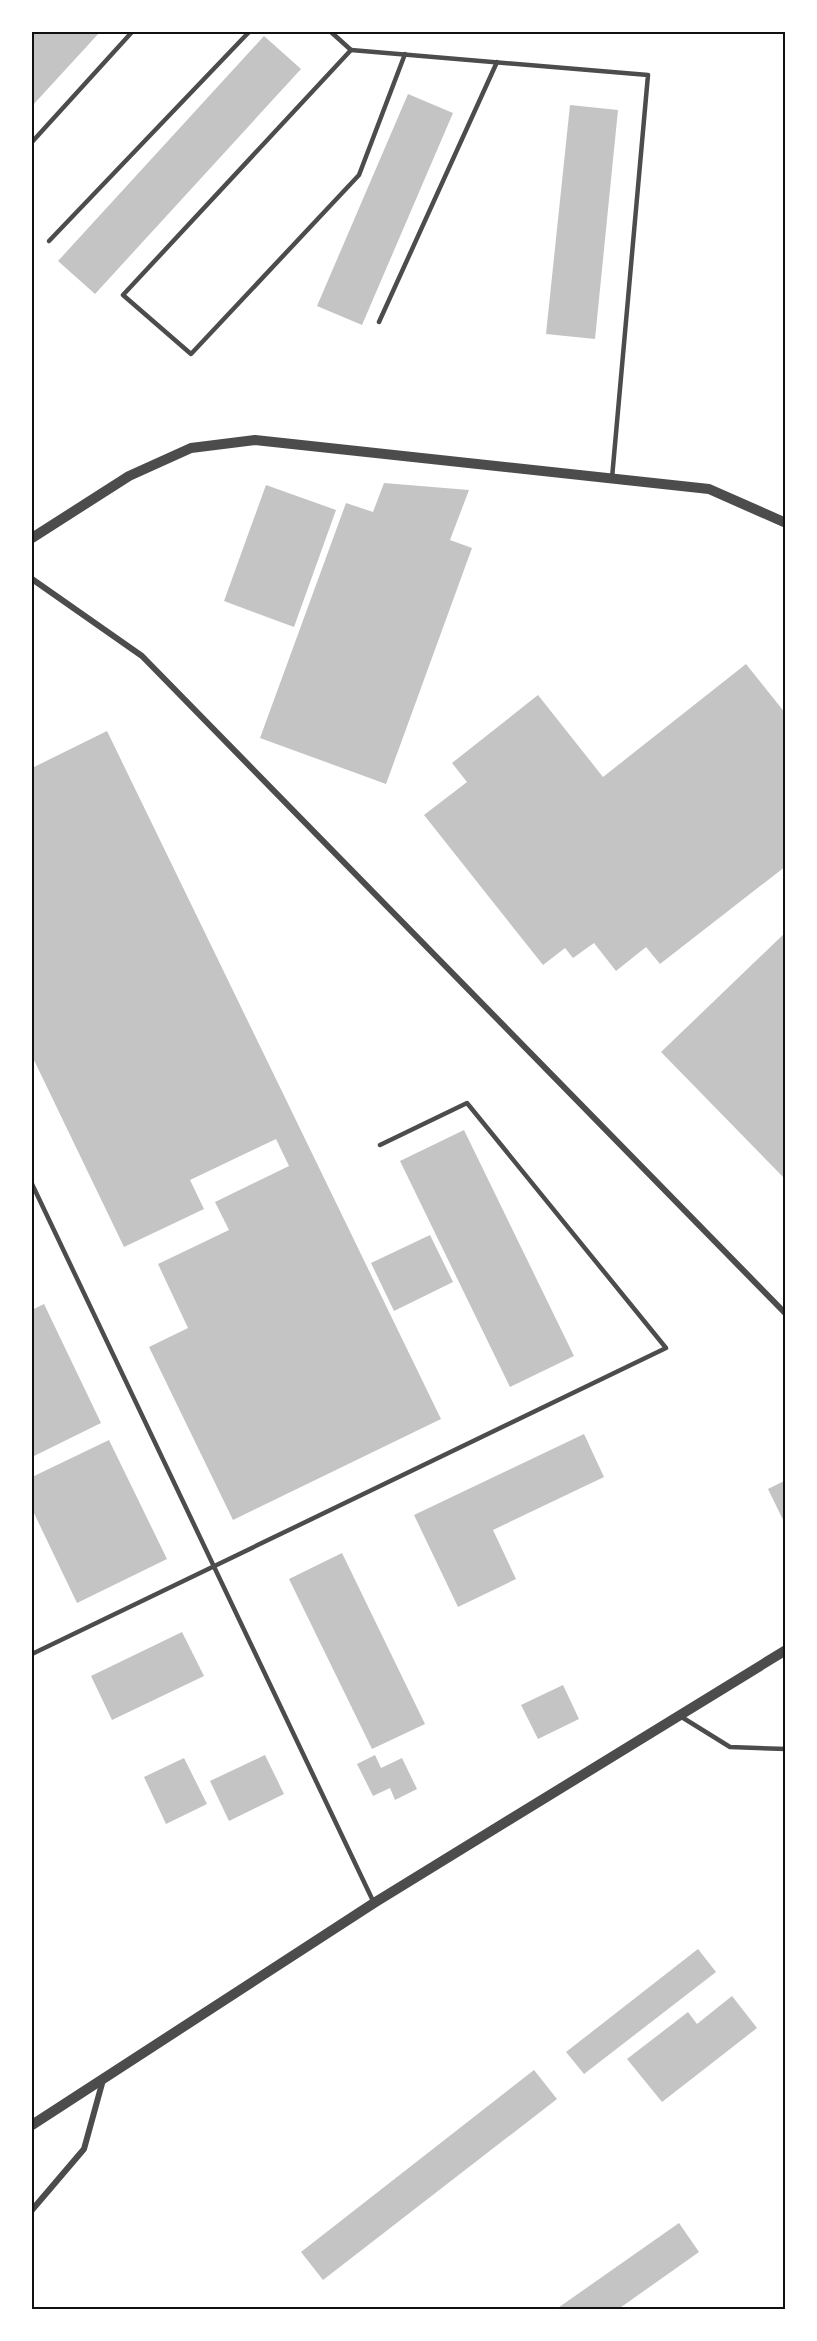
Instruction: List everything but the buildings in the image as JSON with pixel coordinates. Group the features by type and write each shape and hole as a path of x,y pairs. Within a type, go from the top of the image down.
{"street":[{"path":"32,538 129,476 191,448 255,440 709,489 786,523"},
{"path":"32,579 142,656 786,1314"},
{"path":"32,2125 374,1903 786,1650"},
{"path":"32,2210 84,2149 104,2079"}],"lane":[{"path":"32,142 132,32"},
{"path":"49,241 249,32"},
{"path":"331,32 351,50 648,75 612,478"},
{"path":"351,50 123,295 191,354 359,175 405,54"},
{"path":"379,322 497,62"},
{"path":"32,1654 666,1348 467,1103 380,1145"},
{"path":"32,1184 374,1903"},
{"path":"680,1715 730,1747 786,1749"}]}
